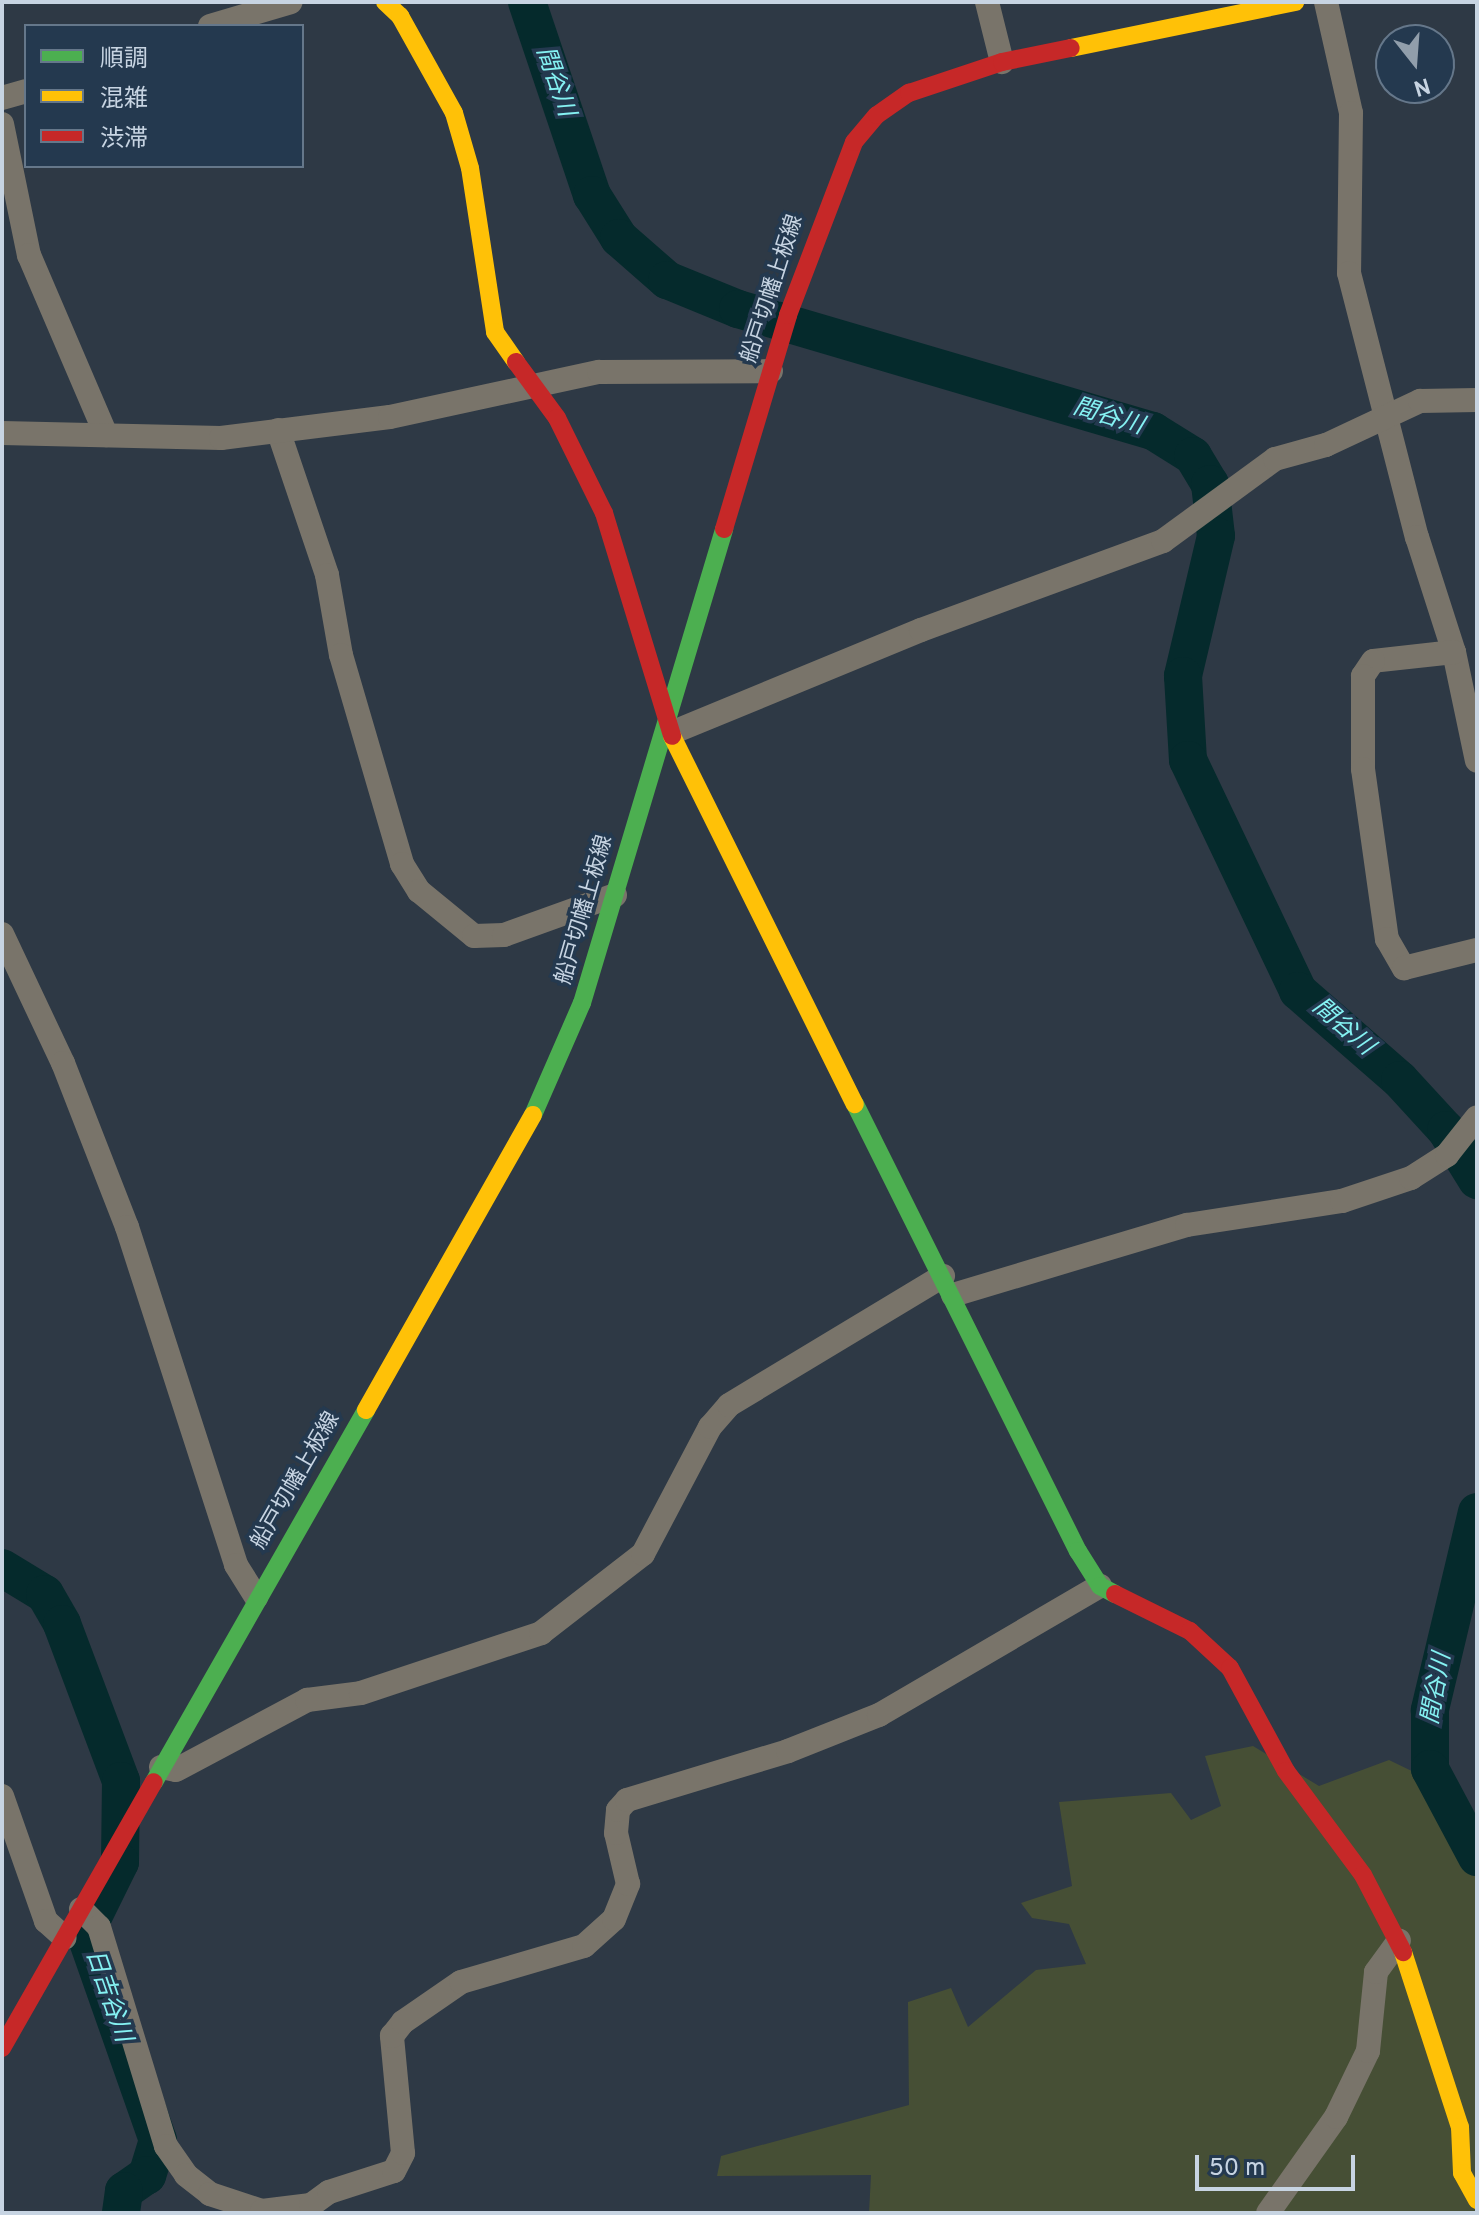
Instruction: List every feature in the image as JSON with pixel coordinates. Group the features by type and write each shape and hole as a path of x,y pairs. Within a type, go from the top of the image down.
{"main road":[{"path":"385,2 409,29 454,113 470,168 495,332 531,387 557,418 604,513 668,726 1100,1586 1190,1631 1230,1668 1286,1771 1363,1875 1399,1940 1460,2127 1462,2173 1477,2200"},
{"name":"船戸切幡上板線","path":"2,2048 65,1938 87,1915 119,1842 256,1597 525,1133 582,1003 668,726 771,371 837,174 877,115 909,93 1002,62 1295,2"}],"street":[{"path":"217,24 291,2"},
{"path":"987,2 1002,62"},
{"path":"1326,2 1351,113 1349,273 1384,414 1454,652 1477,761"},
{"path":"2,98 24,92"},
{"path":"2,124 29,255 106,435"},
{"path":"2,433 221,438 390,417 531,387 656,367 771,371"},
{"path":"668,726 1163,541 1275,459 1326,445 1384,414 1420,401 1477,400"},
{"path":"278,430 327,575 341,655 398,852 419,891 474,936 504,935 615,895"},
{"path":"1454,652 1373,661 1363,676 1363,769 1387,939 1404,968 1477,950"},
{"path":"2,934 63,1063 121,1212 236,1565 256,1597"},
{"path":"161,1767 176,1770 307,1700 361,1693 541,1633 643,1554 710,1427 729,1405 948,1285 1187,1225 1342,1201 1411,1178 1455,1146 1477,1117"},
{"path":"87,1915 166,2146 186,2175 210,2194 262,2211 316,2209 329,2192 394,2171 403,2153 392,2036 403,2022 494,1967 550,1959 584,1946 614,1919 628,1884 616,1833 618,1810 627,1800 788,1751 879,1715 1100,1586"},
{"path":"2,1796 46,1921 65,1938"},
{"path":"1268,2213 1336,2117 1368,2051 1376,1972 1399,1940"}],"green space":[{"path":"1253,1746 1319,1786 1389,1760 1420,1775 1468,1868 1477,1873 1477,2213 869,2213 871,2175 717,2176 721,2156 909,2105 908,2002 951,1988 968,2027 1036,1970 1086,1964 1069,1924 1032,1918 1021,1903 1072,1886 1059,1802 1171,1793 1191,1820 1221,1806 1205,1756"}],"waterway":[{"name":"間谷川","path":"527,2 592,195 619,238 667,280 738,309 1153,431 1193,456 1210,484 1216,536 1183,676 1188,760 1298,991 1400,1080 1446,1130 1477,1180"},
{"name":"間谷川","path":"1477,1512 1430,1710 1430,1769 1477,1857"},
{"name":"日吉谷川","path":"2,1568 45,1594 62,1624 121,1781 120,1862 85,1933 158,2140 147,2175 124,2191 121,2213"}],"traffic: fast":[{"path":"533,1115 582,1003 724,529"},
{"path":"855,1104 1078,1551 1100,1586 1115,1594"},
{"path":"154,1782 366,1410"}],"traffic: slow":[{"path":"385,2 400,16 454,113 470,168 495,332 516,362"},
{"path":"1071,48 1295,2"},
{"path":"672,736 855,1104"},
{"path":"366,1410 533,1115"},
{"path":"1403,1952 1460,2127 1462,2173 1477,2200"}],"traffic: jam":[{"path":"724,529 788,315 854,142 877,115 909,93 1002,62 1071,48"},
{"path":"516,362 557,418 604,513 672,736"},
{"path":"1115,1594 1190,1631 1230,1668 1286,1771 1363,1875 1403,1952"},
{"path":"2,2048 154,1782"}]}
